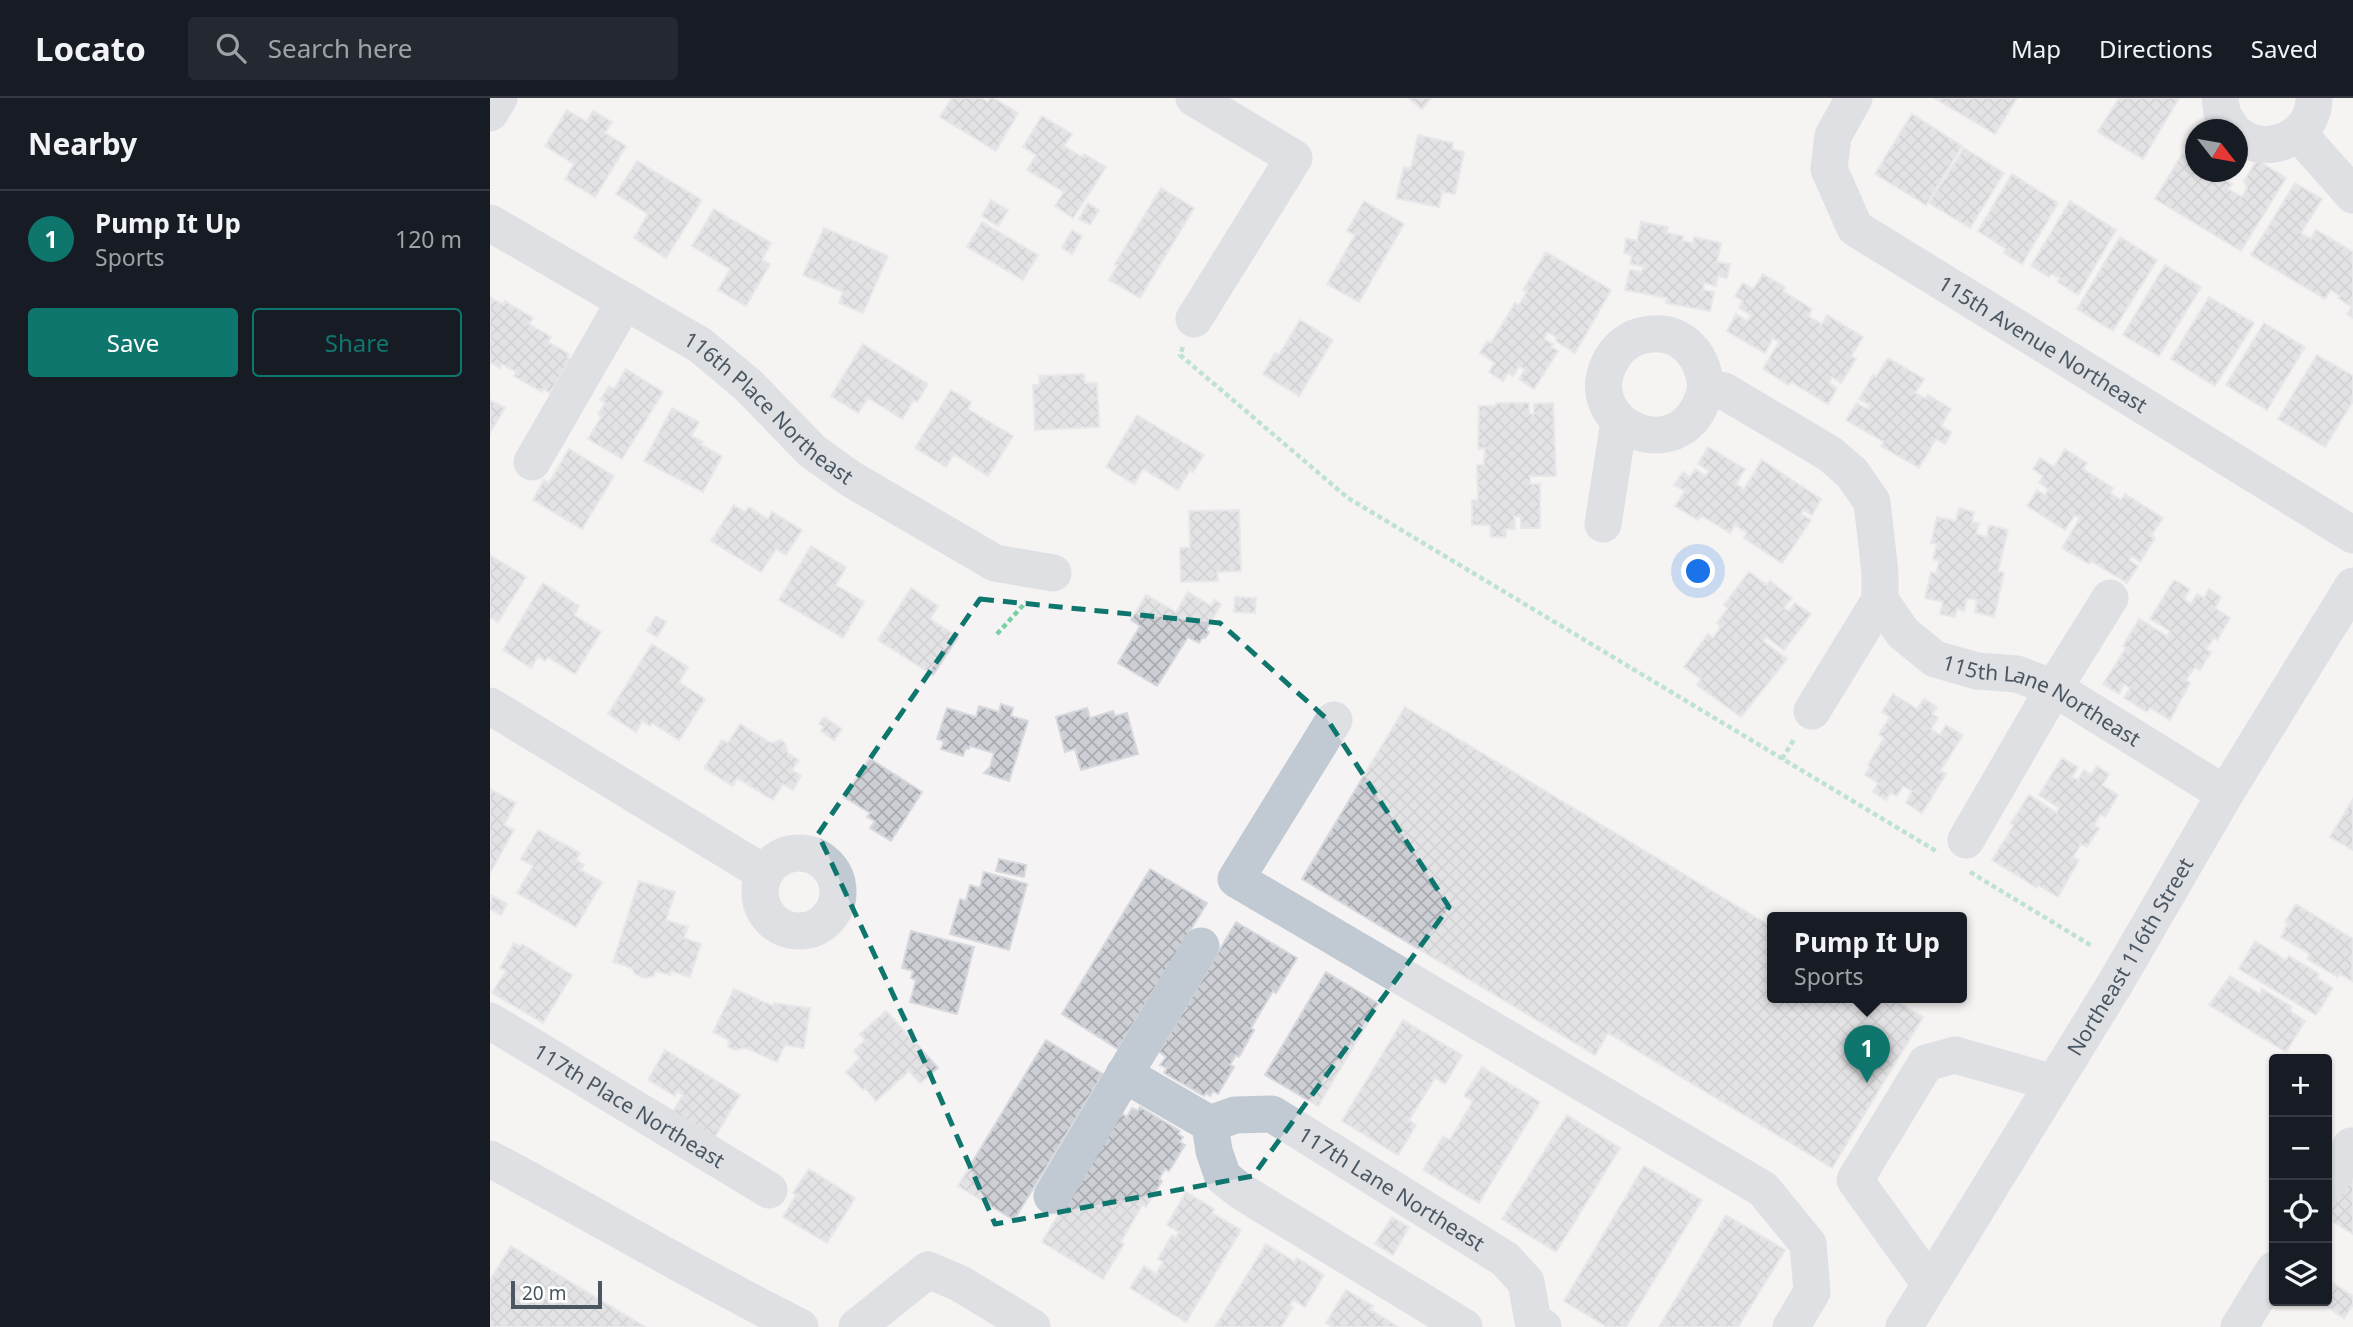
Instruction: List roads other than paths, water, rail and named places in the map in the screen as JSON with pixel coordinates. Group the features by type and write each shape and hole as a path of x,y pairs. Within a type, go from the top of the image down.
{"street":[{"path":"490,113 499,98"},
{"path":"1194,98 1294,158 1194,319"},
{"name":"115th Avenue Northeast","path":"1854,98 1832,136 1829,169 1855,228 2353,536"},
{"path":"2220,98 2226,119"},
{"path":"2248,140 2255,144 2270,145 2285,142 2299,134 2309,121 2314,98"},
{"path":"2299,134 2353,195"},
{"name":"116th Place Northeast","path":"490,223 700,345 748,385 812,451 851,478 995,563 1053,573"},
{"path":"531,462 625,301"},
{"path":"1665,334 1678,339 1699,359 1706,387 1703,401 1686,425 1674,432 1645,435 1619,422 1605,397 1604,382 1607,368 1618,349 1636,337 1665,334"},
{"path":"1706,387 1724,391 1830,454 1852,473 1872,502 1880,573 1880,600 1812,711"},
{"path":"1603,524 1619,422"},
{"name":"Northeast 116th Street","path":"1904,1327 2116,982 2225,794 2353,586"},
{"path":"1958,855 2054,688 2110,598"},
{"name":"115th Lane Northeast","path":"1880,600 1903,633 1935,659 1977,671 2017,674 2054,688 2225,794"},
{"path":"490,706 764,873"},
{"path":"1334,720 1236,879 1763,1189 1808,1244 1812,1292 1791,1327"},
{"path":"1052,1196 1201,946"},
{"name":"117th Place Northeast","path":"490,1021 769,1191"},
{"path":"1930,1284 1855,1180 1926,1063 1955,1055 2053,1083"},
{"path":"1124,1074 1210,1124 1214,1150 1223,1177 1242,1192 1464,1327"},
{"name":"117th Lane Northeast","path":"1210,1124 1236,1115 1272,1114 1505,1259 1526,1282 1531,1325"},
{"path":"2330,1180 2351,1146"},
{"path":"490,1159 601,1218 730,1292 800,1327"},
{"path":"857,1327 928,1270 959,1283 1032,1327"},
{"path":"2239,1327 2269,1278"}],"place":[{"name":"Pump It Up","path":"1867,1083"}]}
